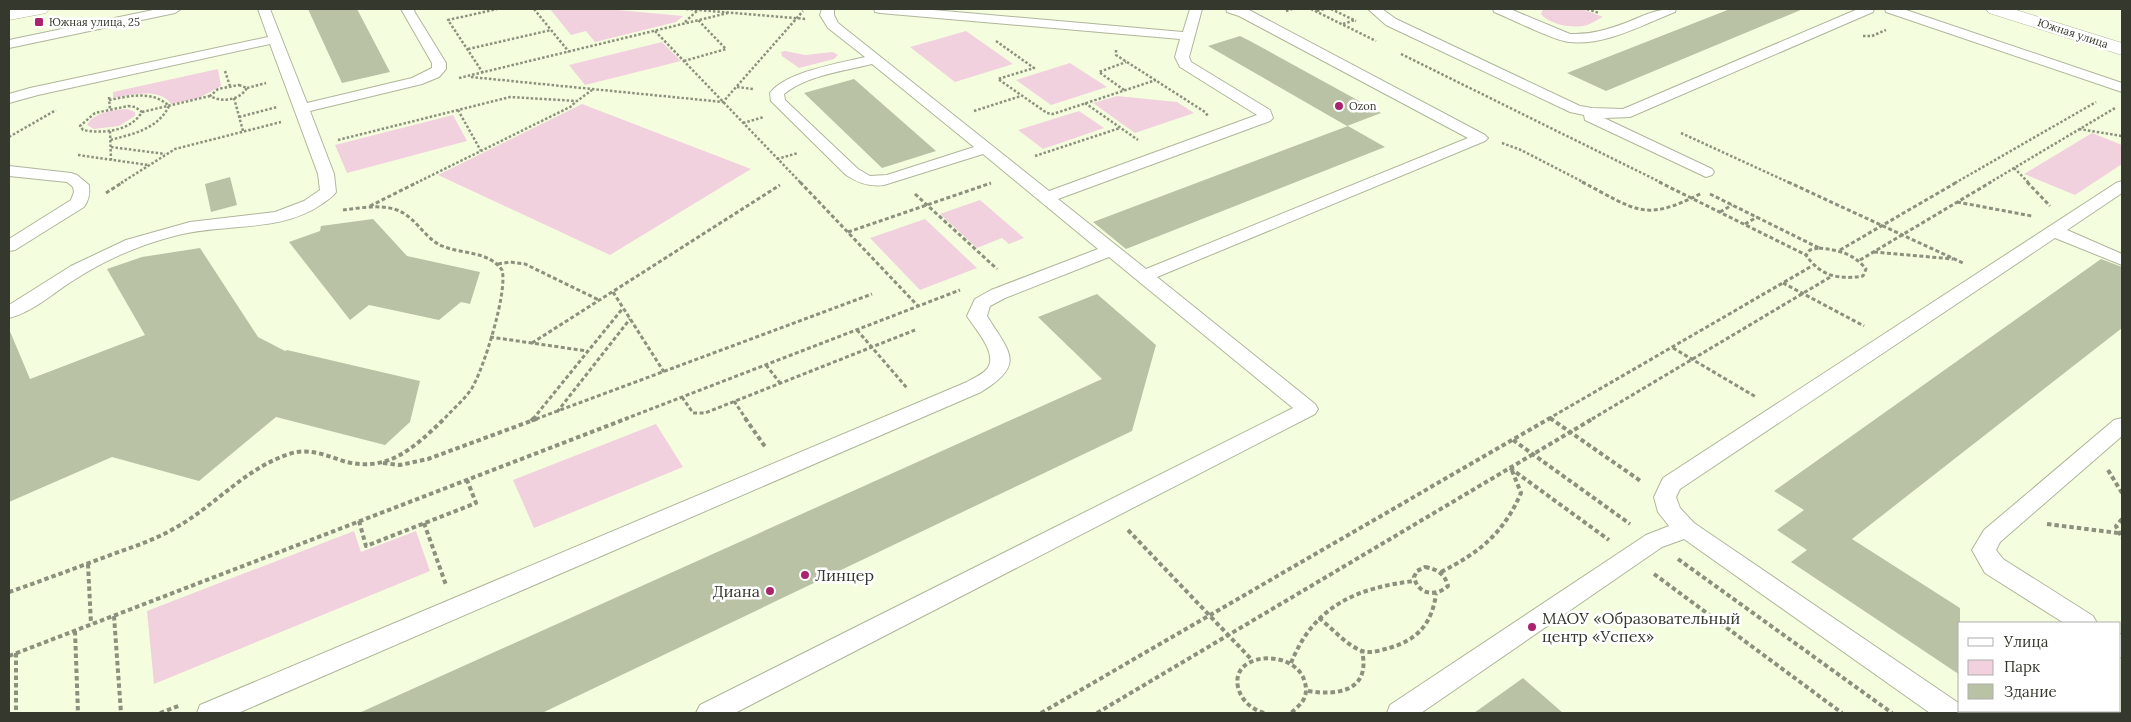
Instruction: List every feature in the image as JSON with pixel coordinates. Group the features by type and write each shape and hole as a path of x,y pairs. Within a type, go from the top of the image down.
{"street":[{"path":"9,15 40,9"},
{"name":"Южная улица","path":"1995,9 2122,49"}],"lane":[{"path":"9,44 175,9"},
{"path":"9,312 34,299 76,271 127,246 193,226 271,219 311,205 328,192 326,174 264,9"},
{"path":"301,106 417,81 434,74 439,69 438,64 407,10 409,9"},
{"path":"710,713 1308,409 833,24 827,14 828,9"},
{"path":"880,9 1188,36"},
{"path":"1047,197 1265,118 1265,112 1185,64 1182,57 1196,9"},
{"path":"1232,9 1244,13 1480,138"},
{"path":"1374,9 1391,22 1706,172"},
{"path":"1499,9 1568,38 1582,39 1594,38 1670,9"},
{"path":"1561,103 1592,113 1625,114 1868,9"},
{"path":"1891,9 2121,88"},
{"path":"9,99 35,91 275,39"},
{"path":"875,59 796,81 782,87 777,93 778,101 852,172 862,179 875,181 896,177 985,148"},
{"path":"1144,276 1480,138"},
{"path":"9,171 71,178 81,185 82,192 78,203 9,246"},
{"path":"1951,713 1686,529 1670,512 1665,497 1671,484 2122,186"},
{"path":"2060,227 2122,260"},
{"path":"210,713 974,386 994,375 1001,362 998,348 977,316 982,304 998,294 1111,250"},
{"path":"2082,622 1994,566 1984,550 1992,536 2122,425"},
{"path":"1400,713 1654,541 1686,529"}],"path":[{"path":"483,73 448,20 497,9"},
{"path":"534,9 569,52"},
{"path":"686,9 796,19"},
{"path":"684,24 699,9"},
{"path":"722,102 806,9"},
{"path":"1310,9 1376,41"},
{"path":"1316,12 1324,9"},
{"path":"684,61 726,49 698,20"},
{"path":"1342,25 1355,20"},
{"path":"468,50 552,30"},
{"path":"654,31 918,306"},
{"path":"989,36 1034,68 998,79 1043,112 1050,114 1156,80"},
{"path":"1394,50 1806,255 1812,266 1832,276 1850,279 1863,276 1866,269 1860,260 1840,250 1819,248 1810,250 1806,255"},
{"path":"1116,55 1205,112 1208,116 1206,120"},
{"path":"1125,90 1099,72 1126,62"},
{"path":"468,76 722,102"},
{"path":"142,112 135,107 128,106 110,109 89,117 80,126 83,130 89,132 110,130 137,120 142,112 210,96 214,91 224,87 239,85 247,88 243,94 234,98 218,100 210,96"},
{"path":"736,87 753,88"},
{"path":"1840,250 2121,88"},
{"path":"367,207 572,106 593,89"},
{"path":"109,100 150,96 165,100 169,106 168,113 147,128 110,140"},
{"path":"949,119 1022,96"},
{"path":"316,146 510,97 575,102"},
{"path":"234,98 243,131"},
{"path":"1085,103 1142,142 1133,146"},
{"path":"1860,260 2122,104"},
{"path":"239,117 301,106"},
{"path":"9,137 59,109"},
{"path":"458,110 481,151"},
{"path":"1036,156 1120,128"},
{"path":"2079,129 2122,136"},
{"path":"110,130 111,160"},
{"path":"1677,131 1988,274"},
{"path":"1480,138 1513,147 1634,209 1659,212 1668,211 1705,192"},
{"path":"110,147 166,154"},
{"path":"2014,168 2060,227"},
{"path":"847,232 1017,174"},
{"path":"896,177 1016,287"},
{"path":"532,343 780,186"},
{"path":"1957,202 2060,227"},
{"path":"1720,212 1733,205"},
{"path":"9,592 149,541 172,530 212,503 244,476 286,456 305,451 364,466 383,463 400,456 416,444 471,390 478,379 490,337 503,284 504,272 498,264 484,256 446,248 436,243 409,217 399,211 387,207 367,207 338,211"},
{"path":"1744,224 1757,217"},
{"path":"1874,252 1956,260"},
{"path":"498,264 510,262 525,264 600,300"},
{"path":"1041,713 1812,266"},
{"path":"1097,713 1832,276"},
{"path":"1783,283 1890,339"},
{"path":"9,656 964,288"},
{"path":"612,292 664,372"},
{"path":"383,463 414,464 872,294"},
{"path":"531,422 623,308"},
{"path":"556,412 630,320"},
{"path":"857,330 910,392"},
{"path":"682,397 693,412 699,414 915,330"},
{"path":"490,337 588,351"},
{"path":"1672,347 1781,412"},
{"path":"766,365 780,383"},
{"path":"734,401 781,469"},
{"path":"1550,418 1665,497"},
{"path":"1512,440 1892,713"},
{"path":"1510,468 1842,713"},
{"path":"1441,572 1484,548 1510,517 1521,493 1510,468"},
{"path":"359,522 366,546 476,503 467,480"},
{"path":"1109,510 1252,660"},
{"path":"2012,519 2118,533"},
{"path":"2122,519 2116,526 2122,538"},
{"path":"424,523 454,609"},
{"path":"88,564 91,624"},
{"path":"1425,567 1441,572 1447,578 1448,586 1444,591 1436,594 1418,588 1414,581 1414,574 1418,569 1425,567"},
{"path":"1291,663 1295,650 1312,624 1336,604 1366,590 1399,582 1414,581"},
{"path":"1362,652 1397,647 1415,638 1427,626 1435,610 1436,594"},
{"path":"114,616 121,713"},
{"path":"1308,691 1332,694 1349,689 1361,678 1365,666 1362,652 1319,618"},
{"path":"75,631 78,713"},
{"path":"16,653 16,713"},
{"path":"1264,713 1252,712 1242,699 1237,684 1240,669 1252,660 1264,656 1278,658 1291,663 1304,676 1308,691 1303,705 1291,713"}],"green space":[{"path":"550,9 607,9 683,16 676,22 595,42 586,31 571,35"},
{"path":"1543,9 1582,9 1603,17 1587,25 1569,26 1545,18 1541,14"},
{"path":"966,31 1013,64 955,82 910,47"},
{"path":"662,42 681,61 585,85 569,65"},
{"path":"781,52 805,55 833,52 838,55 834,59 799,68 782,56"},
{"path":"1070,63 1107,87 1051,105 1016,80"},
{"path":"218,69 221,86 199,98 171,104 160,95 152,94 135,94 113,98 113,92"},
{"path":"1117,96 1177,102 1194,113 1135,133 1093,103"},
{"path":"582,104 751,169 610,255 438,175"},
{"path":"127,109 135,112 135,116 119,126 94,129 87,125 99,114"},
{"path":"1079,111 1104,128 1043,149 1018,130"},
{"path":"453,115 467,141 347,173 335,145"},
{"path":"2092,133 2122,145 2122,164 2075,195 2024,174"},
{"path":"980,200 1024,238 1009,244 1002,238 977,248 940,214"},
{"path":"925,219 977,268 920,290 870,238"},
{"path":"656,424 683,467 534,528 513,480"},
{"path":"354,531 361,552 416,531 430,571 154,684 147,611"}],"building":[{"path":"308,9 357,9 390,72 342,83"},
{"path":"1730,9 1803,9 1606,91 1567,73"},
{"path":"1240,36 1381,113 1347,126 1208,46"},
{"path":"854,79 936,151 882,168 804,93"},
{"path":"1348,126 1385,147 1126,249 1093,222"},
{"path":"230,177 237,205 211,212 205,184"},
{"path":"373,219 407,256 480,272 470,304 461,302 439,320 369,305 350,320 289,242 320,231 321,226"},
{"path":"200,248 258,337 285,351 420,381 410,422 385,445 276,417 199,481 112,457 9,502 9,329 30,379 145,335 107,269 142,257"},
{"path":"2101,259 2122,267 2122,328 1852,539 1960,608 1960,622 1958,622 1958,674 1791,562 1807,550 1777,530 1804,510 1774,491"},
{"path":"1097,294 1156,345 1132,431 542,713 359,713 1102,379 1038,317"},
{"path":"1523,678 1563,713 1474,713"}],"place":[{"name":"Южная улица, 25","path":"39,22"},
{"name":"Ozon","path":"1339,106"},
{"name":"Линцер","path":"805,575"},
{"name":"Диана","path":"770,591"},
{"name":"МАОУ «Образовательный центр «Успех»","path":"1532,627"}]}
